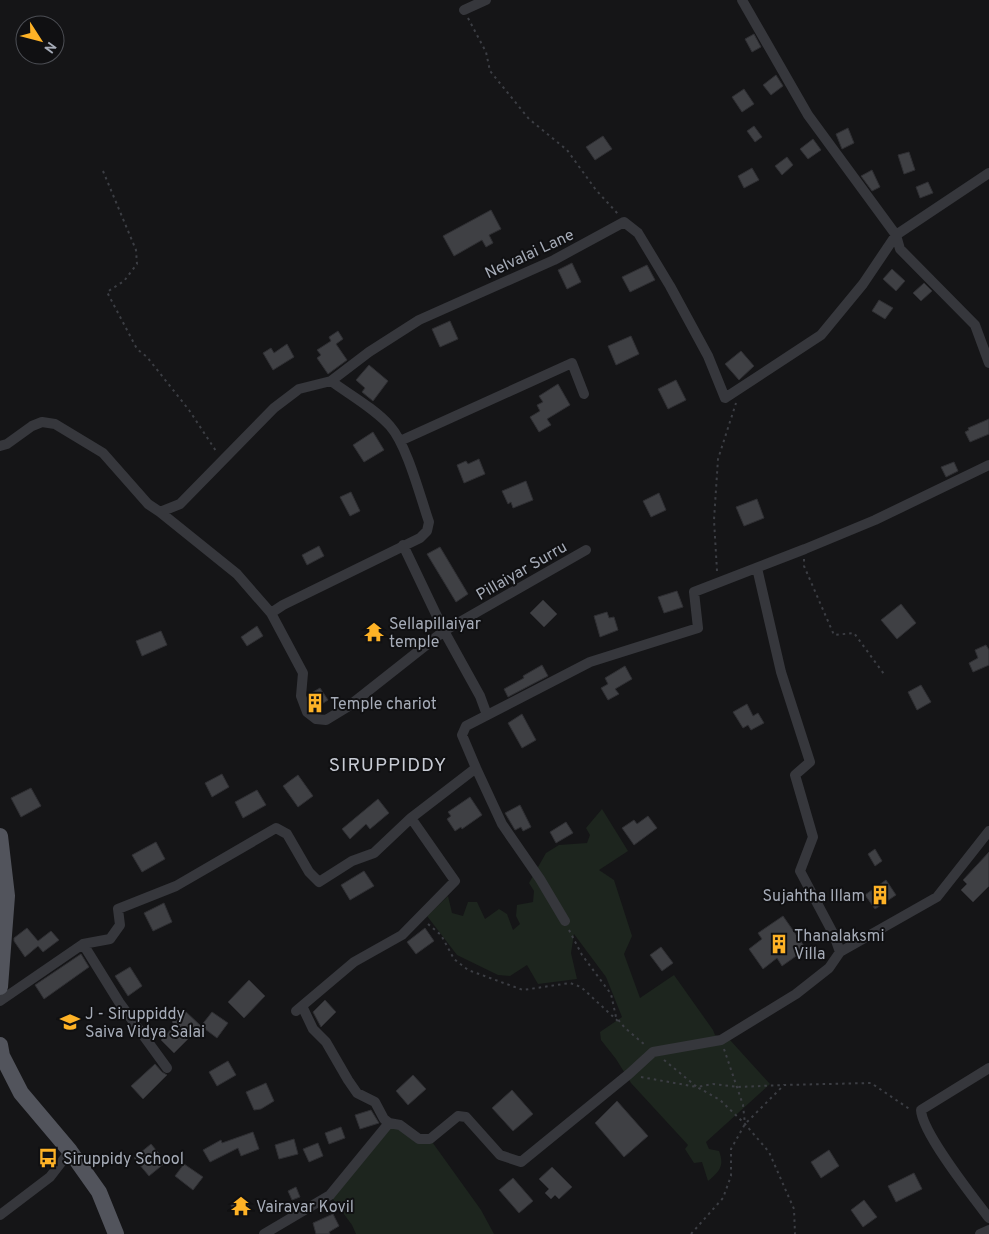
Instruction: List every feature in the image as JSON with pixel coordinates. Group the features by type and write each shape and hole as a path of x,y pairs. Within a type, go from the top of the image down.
{"main road":[{"path":"0,836 7,896 0,987"},
{"path":"0,1045 2,1056 21,1093 70,1151 100,1192 116,1234"}],"street":[{"path":"464,10 486,0"},
{"path":"742,0 808,115 896,235 900,249 975,325 989,363"},
{"path":"624,222 638,233 670,286 708,356 725,398 821,335 864,284 896,235 989,173"},
{"name":"Nelvalai Lane","path":"160,512 180,504 274,408 299,389 331,381 369,352 419,320 554,260 624,222"},
{"path":"400,441 572,363 584,394"},
{"path":"271,613 420,538 426,531 429,522 400,441 390,426 378,414 331,381"},
{"path":"0,446 7,444 32,426 42,422 55,424 103,453 148,504 160,512"},
{"path":"565,921 540,879 502,824 462,735 466,726 590,662 698,628 694,592 875,520 989,464"},
{"name":"Pillaiyar Surru","path":"160,512 237,574 271,613 303,673 301,696 307,712 316,719 326,720 349,706 444,631 586,550"},
{"path":"403,545 444,631 480,696 487,715"},
{"path":"757,568 780,672 810,762 795,776 813,837 800,871 834,935 840,952"},
{"path":"0,1001 83,944 110,939 120,925 118,909 176,886 276,828 287,834 309,872 320,882 352,861 374,853 411,818 476,768"},
{"path":"411,818 455,881 402,935 354,962 299,1008 312,1029 326,1042 357,1093 375,1102 384,1119 389,1123 400,1125 419,1139 430,1139 458,1116 466,1117 500,1155 521,1162 629,1074 653,1052 721,1040 796,994 829,968 840,952 937,897 989,831"},
{"path":"83,944 119,1002 167,1068"},
{"path":"989,1068 939,1097 921,1110 921,1116 929,1134 989,1218"},
{"path":"264,1234 330,1195 389,1123"},
{"path":"0,1215 50,1177 70,1151"},
{"path":"980,1234 989,1230"}],"path":[{"path":"464,10 486,52 490,71 529,119 567,150 596,190 624,222"},
{"path":"103,171 136,250 137,264 124,281 107,292 137,349 147,357 189,410 222,459"},
{"path":"718,583 714,520 718,460 741,387"},
{"path":"805,549 804,566 834,635 854,633 884,674"},
{"path":"420,916 441,935 454,960 468,970 523,990 570,983 581,987 653,1052 697,1087 720,1100 745,1124 769,1152 794,1209 795,1234"},
{"path":"565,921 582,955 611,994 616,1018 625,1028"},
{"path":"721,1040 738,1087 743,1105 745,1124"},
{"path":"629,1074 697,1087 713,1084 738,1087 871,1084 921,1116"},
{"path":"691,1234 723,1198 731,1176 731,1149 745,1124 784,1085"}],"shaded area":[{"path":"602,809 628,851 599,870 614,880 632,936 624,954 640,998 674,975 715,1035 730,1040 770,1084 706,1142 709,1149 719,1151 721,1156 721,1165 718,1172 708,1181 702,1162 694,1163 685,1149 688,1145 631,1083 601,1040 600,1032 622,1017 606,977 574,934 571,953 577,979 538,984 527,965 510,976 498,975 457,955 427,916 448,896 452,913 463,916 468,902 477,902 485,919 499,909 507,914 513,930 520,924 516,916 517,905 533,902 534,891 529,883 546,853 559,845 587,843 590,835 586,828"},
{"path":"389,1123 430,1139 481,1210 494,1234 356,1234 352,1225 330,1195"}],"building":[{"path":"754,34 761,47 752,52 745,39"},
{"path":"776,75 783,86 771,95 763,85"},
{"path":"744,89 754,104 742,112 732,97"},
{"path":"754,126 762,137 755,142 747,131"},
{"path":"848,128 854,143 842,149 836,134"},
{"path":"603,136 612,149 595,160 586,147"},
{"path":"813,139 821,150 808,159 800,149"},
{"path":"909,152 915,170 904,174 898,155"},
{"path":"787,157 793,165 782,175 775,166"},
{"path":"752,168 759,180 744,188 738,176"},
{"path":"872,170 880,187 872,191 861,176"},
{"path":"928,182 933,193 920,198 916,187"},
{"path":"491,210 501,229 489,235 493,243 486,247 482,240 454,256 443,236"},
{"path":"572,263 581,282 567,289 558,270"},
{"path":"647,265 655,280 630,292 622,277"},
{"path":"892,269 905,281 896,291 883,279"},
{"path":"924,283 932,291 921,301 913,293"},
{"path":"879,300 893,308 885,319 872,311"},
{"path":"450,321 458,339 440,347 432,329"},
{"path":"338,331 343,339 336,344 347,360 328,374 317,358 321,355 317,350 331,341 329,337"},
{"path":"631,336 639,354 616,365 608,346"},
{"path":"287,344 294,357 273,370 263,353 271,348 274,353"},
{"path":"741,351 754,366 739,380 725,364"},
{"path":"369,365 388,381 373,401 362,392 365,388 356,380"},
{"path":"676,380 686,400 668,409 658,389"},
{"path":"558,384 570,405 547,419 551,425 539,432 530,417 540,411 537,405 543,402 539,396"},
{"path":"989,419 989,434 970,442 965,432 969,430 968,428"},
{"path":"373,432 384,450 364,462 353,445"},
{"path":"479,459 485,474 464,483 457,465 466,461 468,464"},
{"path":"954,462 958,471 946,477 941,467"},
{"path":"526,481 533,500 513,508 511,502 508,504 502,491"},
{"path":"351,492 360,511 350,516 340,497"},
{"path":"659,493 666,510 651,517 643,501"},
{"path":"757,499 764,518 744,526 736,507"},
{"path":"319,546 324,556 307,565 302,555"},
{"path":"440,547 468,594 456,602 427,554"},
{"path":"677,591 683,607 664,613 658,597"},
{"path":"543,600 557,614 544,627 530,613"},
{"path":"901,604 916,623 897,639 881,620"},
{"path":"607,612 609,618 614,617 618,630 600,637 594,616"},
{"path":"257,626 263,636 247,646 241,637"},
{"path":"161,631 167,645 142,656 136,641"},
{"path":"986,645 989,650 989,665 973,672 969,663 978,658 975,650"},
{"path":"542,665 548,676 508,697 504,689"},
{"path":"625,666 632,679 615,689 619,694 608,700 601,688 608,684 605,678"},
{"path":"921,685 931,702 917,710 908,692"},
{"name":"Temple chariot","path":"320,688 328,700 314,709 308,695"},
{"path":"747,704 753,716 758,713 764,723 751,730 748,725 743,728 733,712"},
{"path":"522,714 536,740 522,748 508,723"},
{"path":"222,774 229,787 212,797 205,783"},
{"path":"298,775 313,796 298,807 283,786"},
{"path":"31,788 41,806 21,817 11,798"},
{"path":"257,790 266,805 243,818 235,802"},
{"path":"470,797 482,815 462,829 461,827 455,831 447,819 451,816 448,812"},
{"path":"378,799 389,813 370,829 366,824 350,839 342,829"},
{"path":"520,805 531,827 523,831 521,827 515,830 505,813"},
{"path":"648,816 657,828 634,845 622,828 634,820 637,824"},
{"path":"566,822 573,833 556,843 550,832"},
{"path":"156,842 165,859 142,872 132,855"},
{"path":"875,849 882,861 875,866 868,854"},
{"path":"989,852 989,886 973,902 961,890 967,884 963,880"},
{"path":"364,871 374,886 350,900 341,885"},
{"name":"Sujahtha Illam","path":"886,880 896,895 875,909 865,895"},
{"path":"164,903 172,922 153,931 144,913"},
{"name":"Thanalaksmi Villa","path":"783,916 806,949 782,966 777,958 763,969 749,949 762,939 758,933"},
{"path":"27,928 38,941 51,931 59,940 43,952 38,946 25,957 14,941 14,938"},
{"path":"425,928 434,941 416,954 407,942"},
{"path":"661,947 673,963 662,971 650,955"},
{"name":"J - Siruppiddy Saiva Vidya Salai","path":"81,954 89,967 44,999 35,985"},
{"path":"130,967 142,986 128,996 115,976"},
{"path":"249,980 265,996 244,1018 228,1002"},
{"path":"325,1000 336,1012 321,1027 313,1012"},
{"path":"184,1010 201,1026 174,1053 161,1040 175,1025 172,1022"},
{"path":"212,1012 228,1023 217,1038 201,1026"},
{"path":"228,1061 236,1075 217,1086 209,1072"},
{"path":"155,1064 167,1075 143,1099 131,1086"},
{"path":"413,1075 426,1089 408,1105 396,1091"},
{"path":"266,1083 274,1101 261,1109 254,1110 246,1092"},
{"path":"512,1090 533,1114 513,1131 492,1108"},
{"path":"617,1101 648,1136 624,1157 595,1123"},
{"path":"371,1110 379,1123 360,1129 355,1115"},
{"path":"341,1127 345,1138 329,1144 325,1133"},
{"path":"253,1132 259,1149 241,1156 238,1148 210,1162 203,1150 221,1140 222,1143"},
{"path":"294,1139 298,1154 279,1159 275,1145"},
{"path":"318,1143 323,1156 309,1162 303,1149"},
{"path":"151,1144 166,1162 149,1176 134,1158"},
{"path":"829,1150 839,1166 821,1178 811,1162"},
{"path":"184,1164 203,1177 193,1190 175,1176"},
{"path":"552,1167 572,1187 559,1199 555,1195 551,1199 545,1193 549,1189 539,1179"},
{"path":"914,1173 922,1189 896,1202 888,1186"},
{"path":"513,1178 533,1201 519,1213 499,1190"},
{"path":"296,1187 300,1197 292,1200 288,1191"},
{"name":"Vairavar Kovil","path":"246,1199 249,1208 235,1215 231,1205"},
{"path":"864,1200 877,1217 863,1227 851,1210"},
{"path":"333,1214 339,1226 329,1232 330,1234 316,1234 313,1223"}],"place":[{"name":"Sellapillaiyar temple","path":"374,632"},
{"name":"Temple chariot","path":"315,703"},
{"name":"Sujahtha Illam","path":"880,895"},
{"name":"Thanalaksmi Villa","path":"779,944"},
{"name":"J - Siruppiddy Saiva Vidya Salai","path":"70,1022"},
{"name":"Siruppidy School","path":"48,1158"},
{"name":"Vairavar Kovil","path":"241,1206"}],"district":[{"name":"SIRUPPIDDY","path":"388,764"}]}
